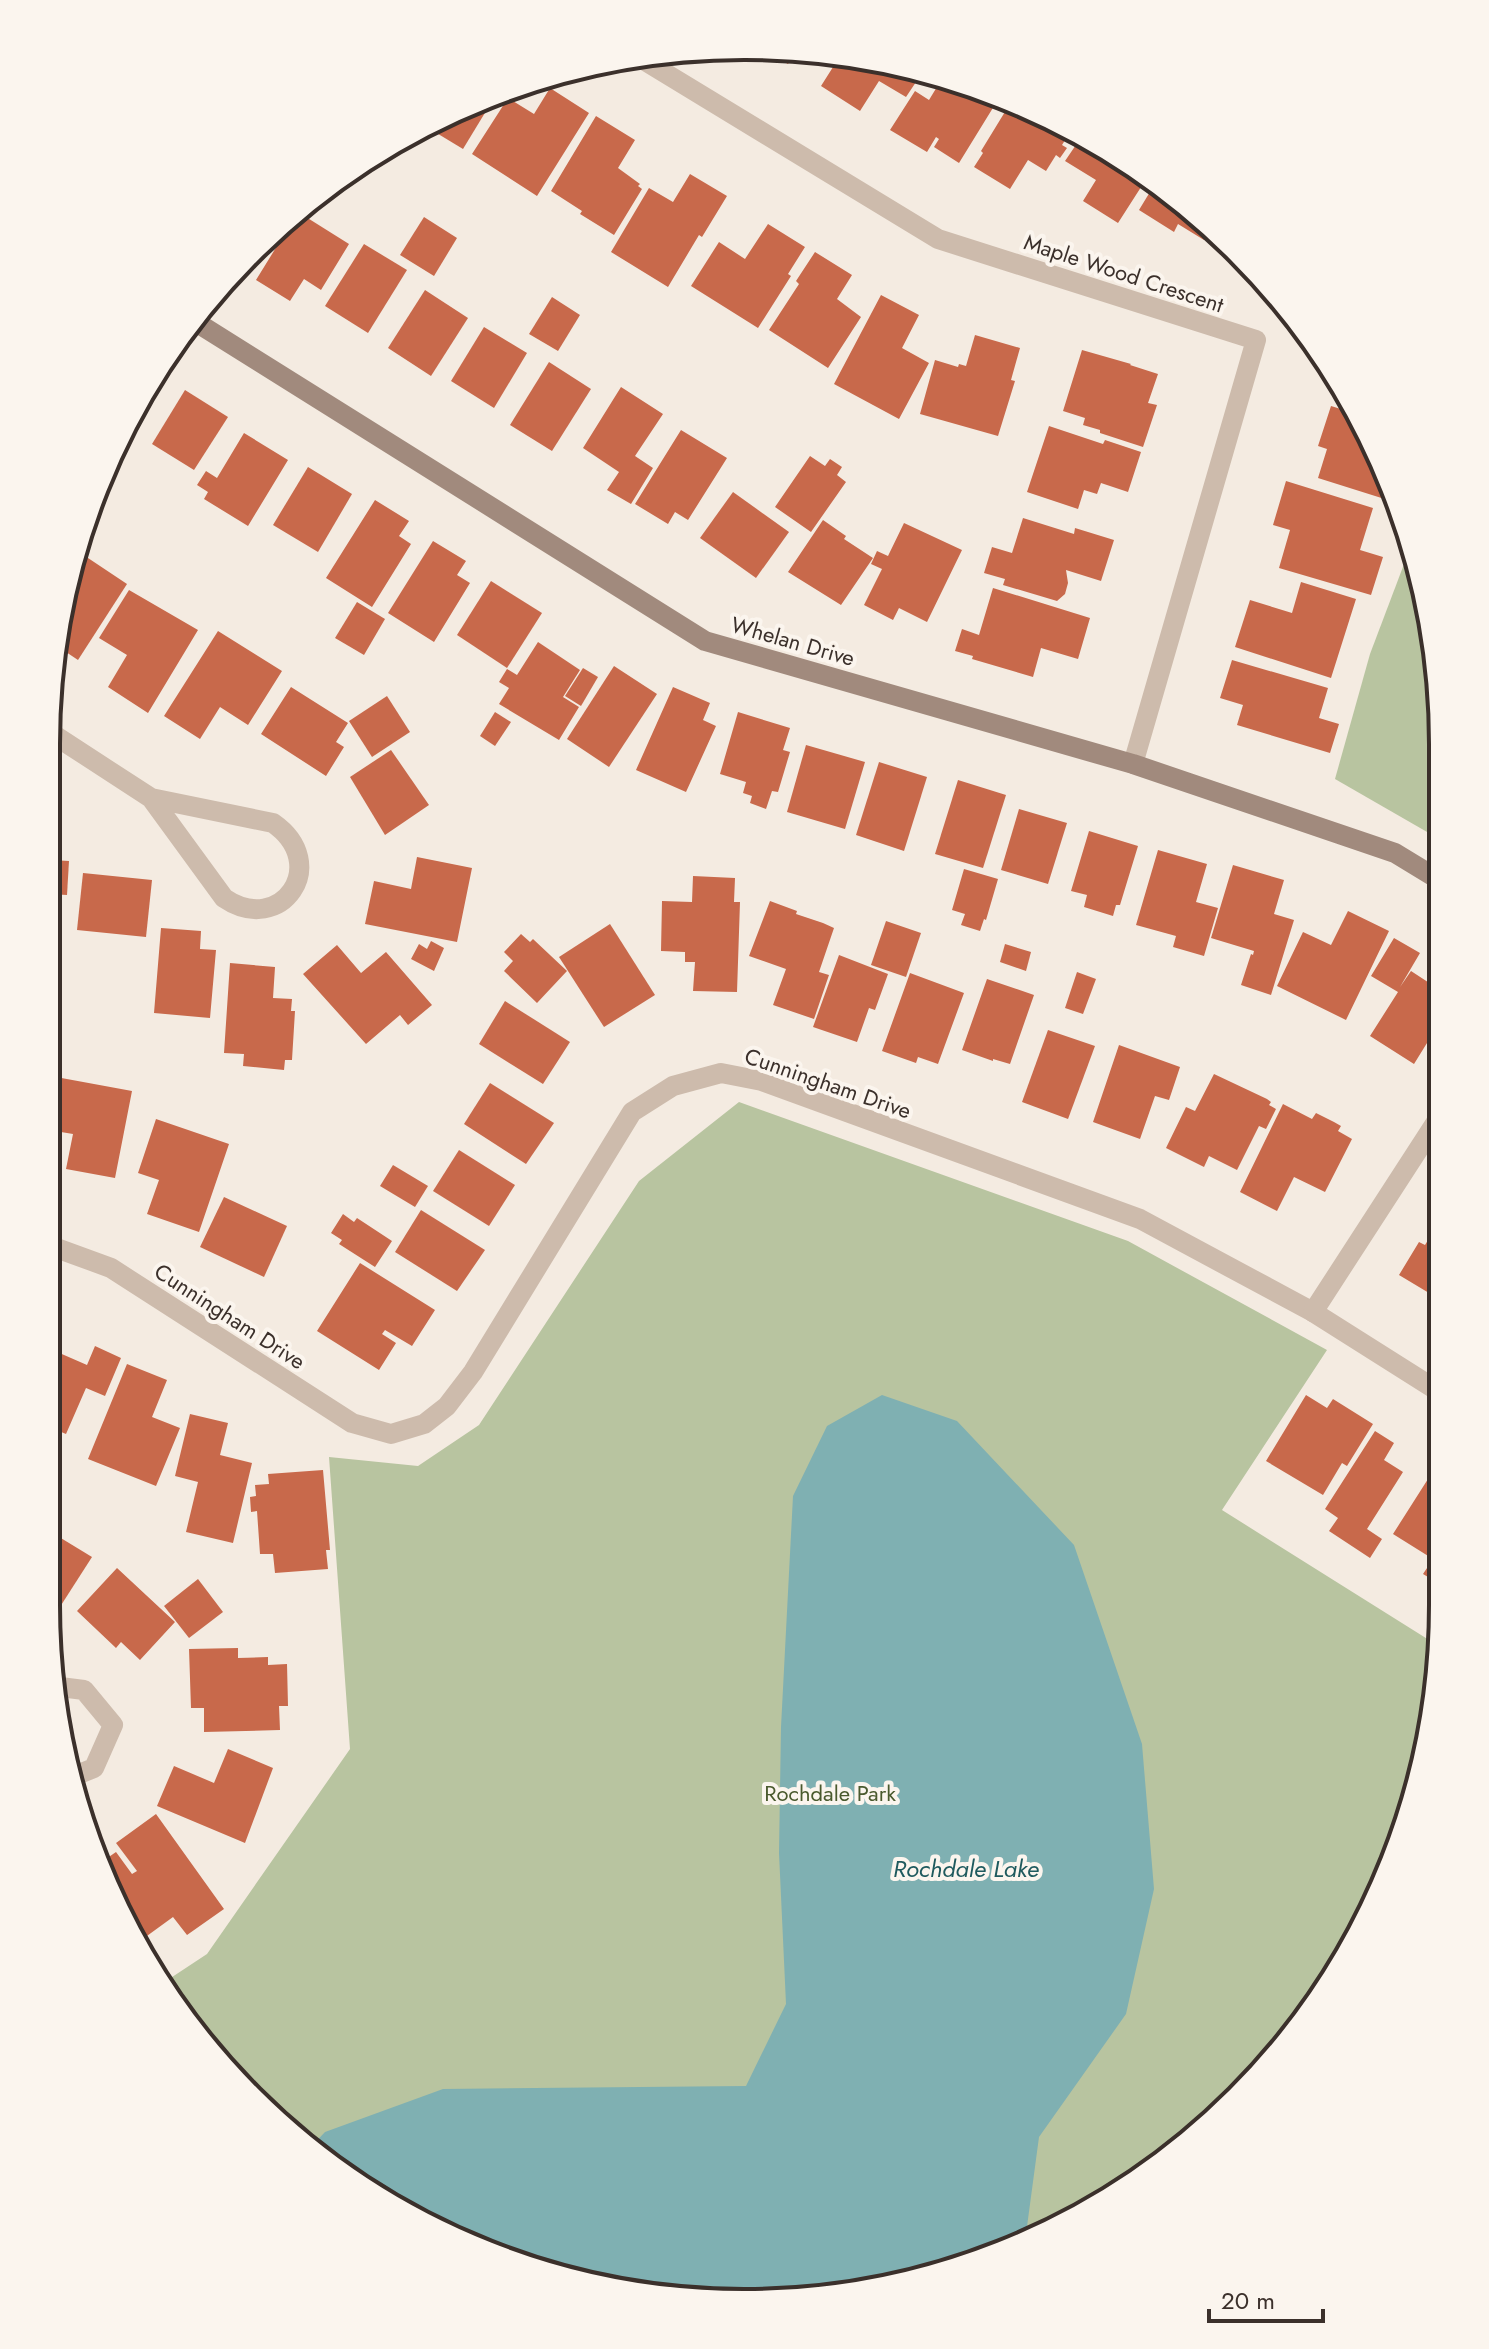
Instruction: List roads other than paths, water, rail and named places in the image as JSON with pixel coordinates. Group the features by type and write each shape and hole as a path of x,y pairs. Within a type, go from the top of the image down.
{"street":[{"name":"Maple Wood Crescent","path":"654,66 938,239 1256,340 1133,764"},
{"name":"Whelan Drive","path":"202,326 705,641 1133,764 1395,853 1429,874"},
{"path":"60,739 151,798 224,898 237,907 252,910 268,908 282,901 292,890 299,875 300,860 286,832 273,823 151,798"},
{"name":"Cunningham Drive","path":"60,1249 111,1268 352,1423 391,1434 424,1424 447,1406 473,1372 632,1112 673,1086 721,1073 762,1081 1140,1219 1313,1312 1429,1385"},
{"path":"1313,1312 1429,1133"},
{"path":"65,1688 84,1690 113,1725 94,1768 81,1773"}],"water":[{"name":"Rochdale Lake","path":"882,1395 957,1421 1074,1545 1142,1744 1154,1889 1126,2014 1039,2137 1027,2227 965,2253 922,2266 834,2283 789,2288 700,2288 611,2276 567,2266 483,2237 402,2197 364,2174 318,2140 325,2132 443,2089 746,2086 786,2004 779,1853 781,1727 793,1496 827,1426"}],"park label":[{"name":"Rochdale Park","path":"830,1793"}]}
